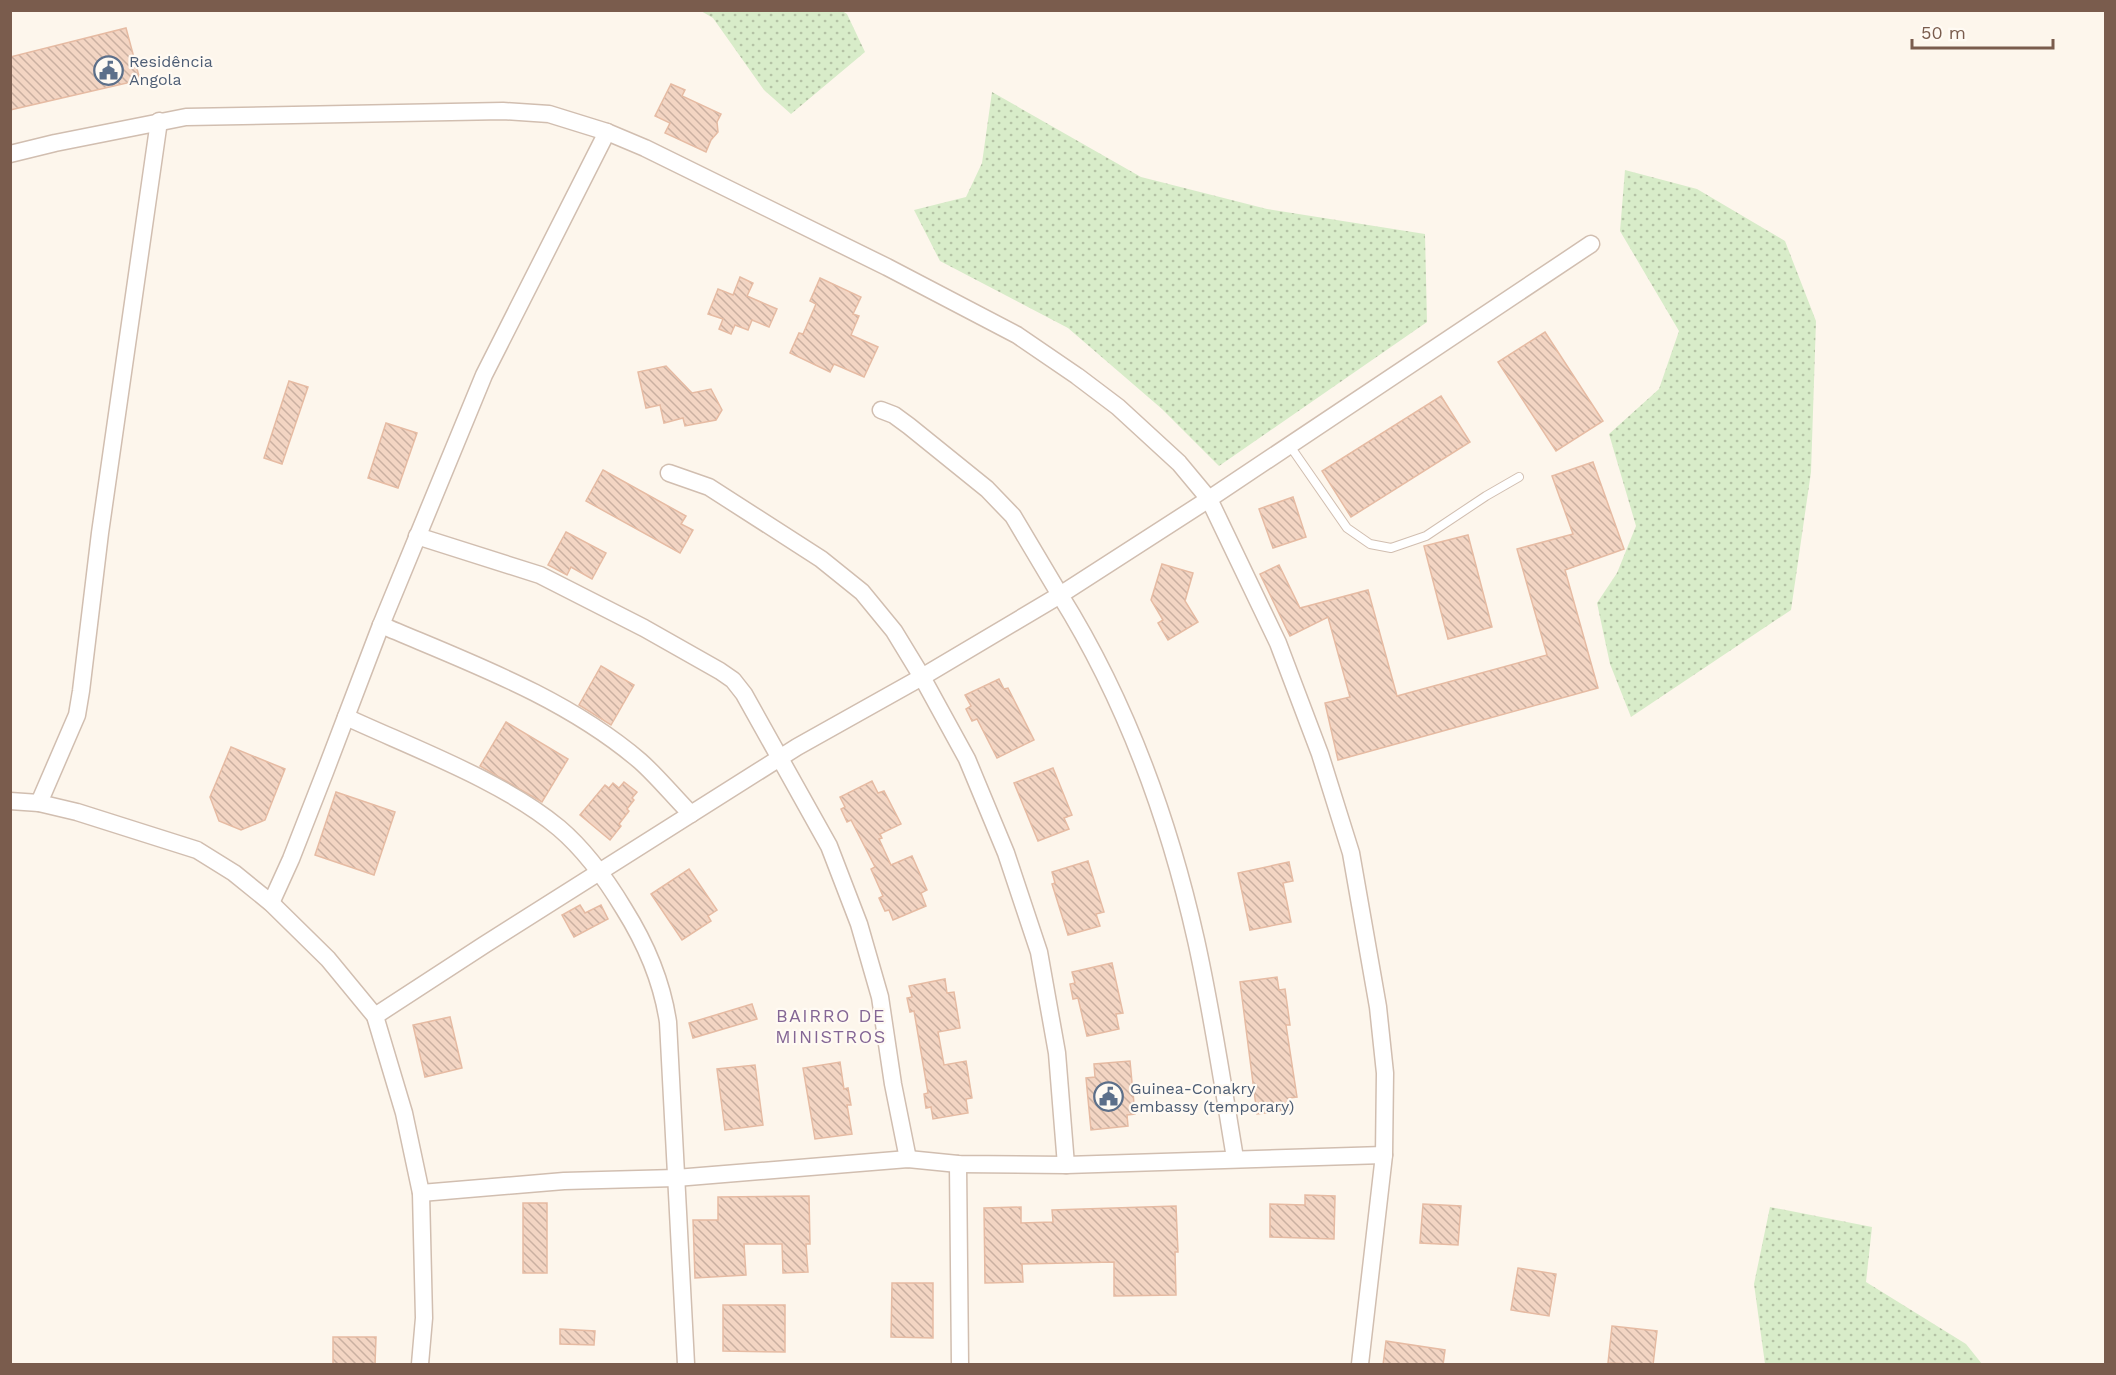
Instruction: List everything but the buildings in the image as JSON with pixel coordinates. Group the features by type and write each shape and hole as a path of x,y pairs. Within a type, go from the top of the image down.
{"street":[{"path":"10,154 186,117 503,111 549,114 607,132 645,148 887,267 1017,335 1118,407 1179,463 1209,499 1278,642 1320,754 1351,853 1379,1018 1385,1073 1384,1155 1360,1365"},
{"path":"39,803 77,715 100,533 159,122"},
{"path":"271,903 291,859 381,625 484,375 607,132"},
{"path":"375,1017 780,758 1060,595 1290,446 1591,244"},
{"path":"881,410 894,415 987,489 1013,516 1083,631 1126,719 1173,850 1196,940 1235,1158"},
{"path":"669,473 709,487 821,559 862,592 894,631 922,677 967,759 1006,853 1040,952 1057,1053 1066,1165"},
{"path":"417,536 540,575 644,628 733,680 744,694 829,846 859,924 880,997 893,1084 908,1159"},
{"path":"381,625 525,687 585,722 640,761 691,814"},
{"path":"346,717 470,774 520,801 559,828 600,871 634,924 652,962 664,996 668,1022 686,1365"},
{"path":"10,801 39,803 121,824 197,850 234,873 271,903 328,959 375,1017 404,1113 422,1193 424,1318 420,1365"},
{"path":"422,1193 564,1181 676,1178 908,1159 958,1164 1066,1165 1384,1155"},
{"path":"958,1164 960,1365"}],"lane":[{"path":"1290,446 1347,528 1370,544 1391,548 1426,536 1519,477"}],"green space":[{"path":"701,11 842,11 847,14 865,52 791,114 764,90 713,18"},
{"path":"992,92 1141,177 1267,209 1425,234 1427,322 1219,466 1162,409 1068,328 940,261 914,210 966,197 982,163"},
{"path":"1625,170 1697,189 1785,241 1816,321 1811,472 1791,610 1631,717 1610,664 1597,603 1617,573 1636,526 1609,434 1659,389 1679,331 1620,231"},
{"path":"1770,1207 1872,1227 1866,1282 1966,1344 1982,1364 1765,1364 1754,1284"}],"place":[{"name":"Residência Angola","path":"108,70"},
{"name":"Guinea-Conakry embassy (temporary)","path":"1109,1097"}],"district":[{"name":"BAIRRO DE MINISTROS","path":"831,1025"}]}
